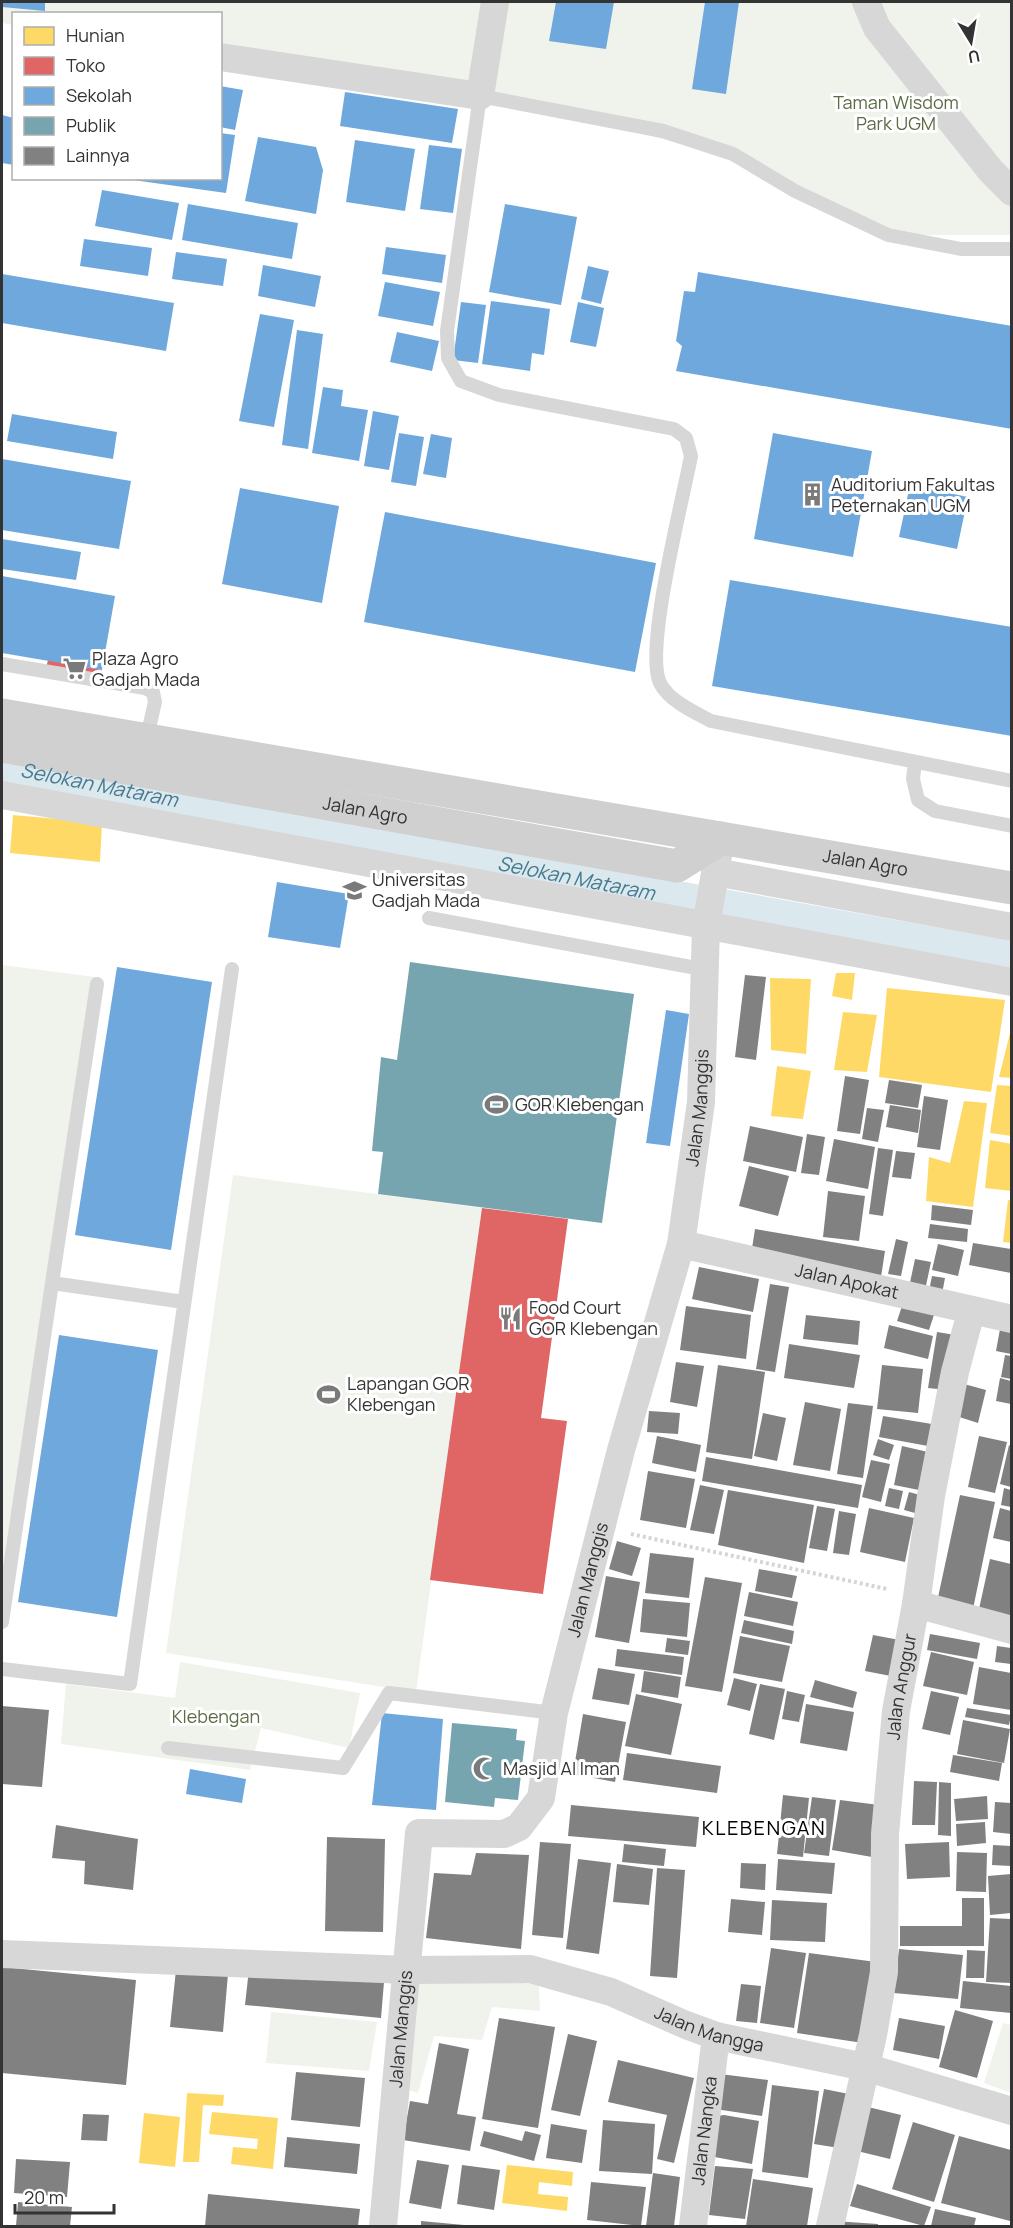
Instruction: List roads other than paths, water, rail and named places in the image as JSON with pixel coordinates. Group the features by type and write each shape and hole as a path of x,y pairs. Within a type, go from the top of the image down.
{"main road":[{"name":"Jalan Agro","path":"2,715 1011,888"},
{"name":"Jalan Agro","path":"2,746 677,866 721,838"}],"street":[{"path":"222,57 480,96 495,2"},
{"path":"866,2 877,28 985,164 1011,192"},
{"path":"2,795 706,921 1011,982"},
{"name":"Jalan Manggis","path":"383,2226 419,1833 504,1834 519,1827 541,1798 554,1713 603,1528 621,1450 681,1244 701,1102 706,921 721,838"},
{"path":"714,877 1011,927"},
{"name":"Jalan Apokat","path":"681,1244 971,1312 1011,1319"},
{"name":"Jalan Anggur","path":"830,2226 884,1972 885,1834 896,1711 917,1600 933,1485 955,1372 971,1312"},
{"path":"917,1600 1011,1630"},
{"name":"Jalan Mangga","path":"2,1954 408,1970 530,1969 611,1992 716,2036 865,2067 1011,2111"},
{"name":"Jalan Nangka","path":"693,2226 716,2036"}],"lane":[{"path":"1011,249 962,249 888,235 795,191 723,151 663,131 480,96 447,331 448,358 461,381 499,395 674,429 686,438 692,456 658,625 655,656 660,683 684,707 711,721 1011,781"},
{"path":"2,664 145,688 153,692 155,702 146,741"},
{"path":"915,762 913,779 918,801 935,811 1011,826"},
{"path":"429,918 706,970"},
{"path":"2,1669 130,1684 232,969"},
{"path":"2,1622 97,984"},
{"path":"52,1283 184,1302"},
{"path":"168,1748 343,1768 389,1693 554,1713"}],"waterway":[{"name":"Selokan Mataram","path":"2,766 672,897 1012,958"}],"place":[{"name":"Auditorium Fakultas Peternakan UGM","path":"813,495"},
{"name":"Plaza Agro Gadjah Mada","path":"74,669"},
{"name":"Universitas Gadjah Mada","path":"354,890"},
{"name":"GOR Klebengan","path":"497,1105"},
{"name":"Food Court GOR Klebengan","path":"511,1318"},
{"name":"Lapangan GOR Klebengan","path":"329,1394"},
{"name":"Masjid Al Iman","path":"485,1769"}],"district":[{"name":"KLEBENGAN","path":"764,1828"}],"park label":[{"name":"Taman Wisdom Park UGM","path":"896,113"},
{"name":"Klebengan","path":"216,1717"}]}
